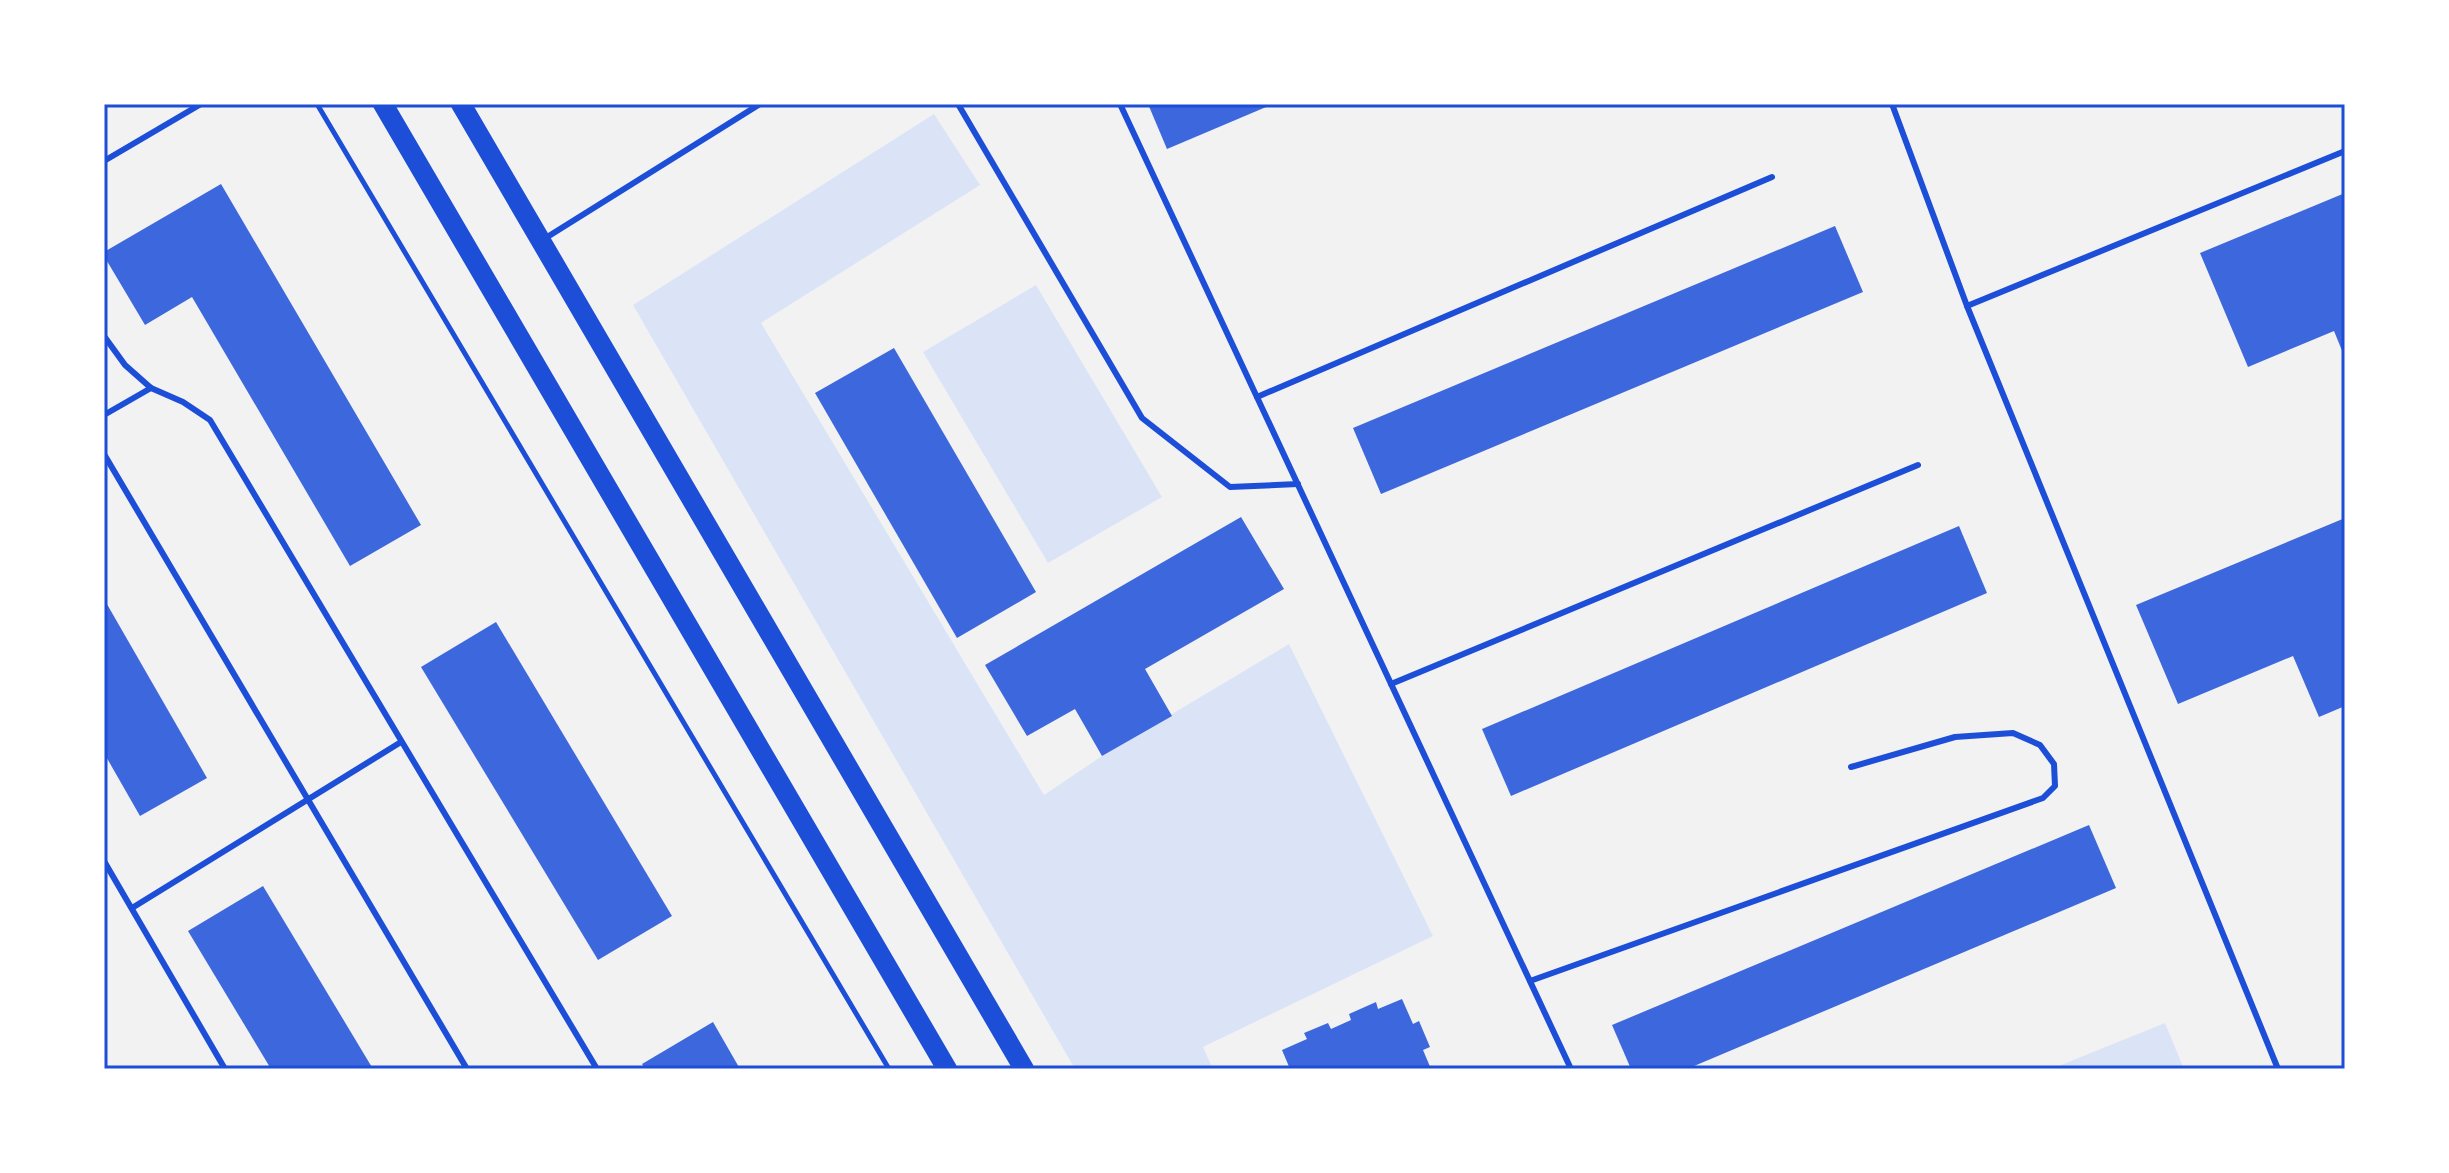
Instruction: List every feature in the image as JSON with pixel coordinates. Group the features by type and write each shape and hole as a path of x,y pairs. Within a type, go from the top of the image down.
{"main road":[{"path":"383,104 947,1069"},
{"path":"461,104 1024,1069"}],"lane":[{"path":"104,161 201,104"},
{"path":"541,241 760,104"},
{"path":"958,104 1142,418 1230,487 1298,484"},
{"path":"1120,104 1571,1069"},
{"path":"1892,104 1967,306 2278,1069"},
{"path":"1967,306 2345,151"},
{"path":"1257,397 1772,177"},
{"path":"104,336 125,365 151,388 183,402 210,420 597,1069"},
{"path":"104,415 151,388"},
{"path":"104,454 467,1069"},
{"path":"1391,684 1918,465"},
{"path":"1530,981 2043,798 2055,786 2054,764 2040,745 2013,733 1955,737 1851,767"},
{"path":"132,908 401,742"},
{"path":"104,861 225,1069"}],"path":[{"path":"317,104 889,1069"}],"shaded area":[{"path":"934,114 980,185 761,323 1044,795 1102,756 1289,644 1433,936 1203,1047 1213,1069 1075,1069 633,305"},
{"path":"1036,285 1162,497 1048,563 923,352"},
{"path":"2165,1023 2184,1069 2051,1069"}],"building":[{"path":"1148,104 1273,104 1167,149"},
{"path":"221,184 421,525 350,566 192,297 145,325 104,256 104,252"},
{"path":"2345,193 2345,358 2334,331 2248,367 2200,253"},
{"path":"1835,226 1863,292 1381,494 1353,428"},
{"path":"894,348 1036,592 957,638 815,393"},
{"path":"1241,517 1284,589 1145,669 1172,716 1102,756 1075,709 1027,736 985,665"},
{"path":"2345,518 2345,706 2319,717 2293,656 2178,704 2136,605"},
{"path":"1959,526 1987,593 1511,796 1482,729"},
{"path":"104,599 207,778 140,816 104,753"},
{"path":"496,622 672,916 598,960 421,667"},
{"path":"2089,825 2116,888 1687,1069 1631,1069 1612,1025"},
{"path":"263,886 373,1069 271,1069 188,931"},
{"path":"1402,999 1413,1024 1419,1021 1430,1047 1423,1050 1431,1069 1290,1069 1282,1050 1307,1039 1304,1033 1328,1023 1331,1029 1351,1020 1349,1014 1376,1002 1378,1009"},
{"path":"713,1022 740,1069 645,1069 642,1064"}]}
